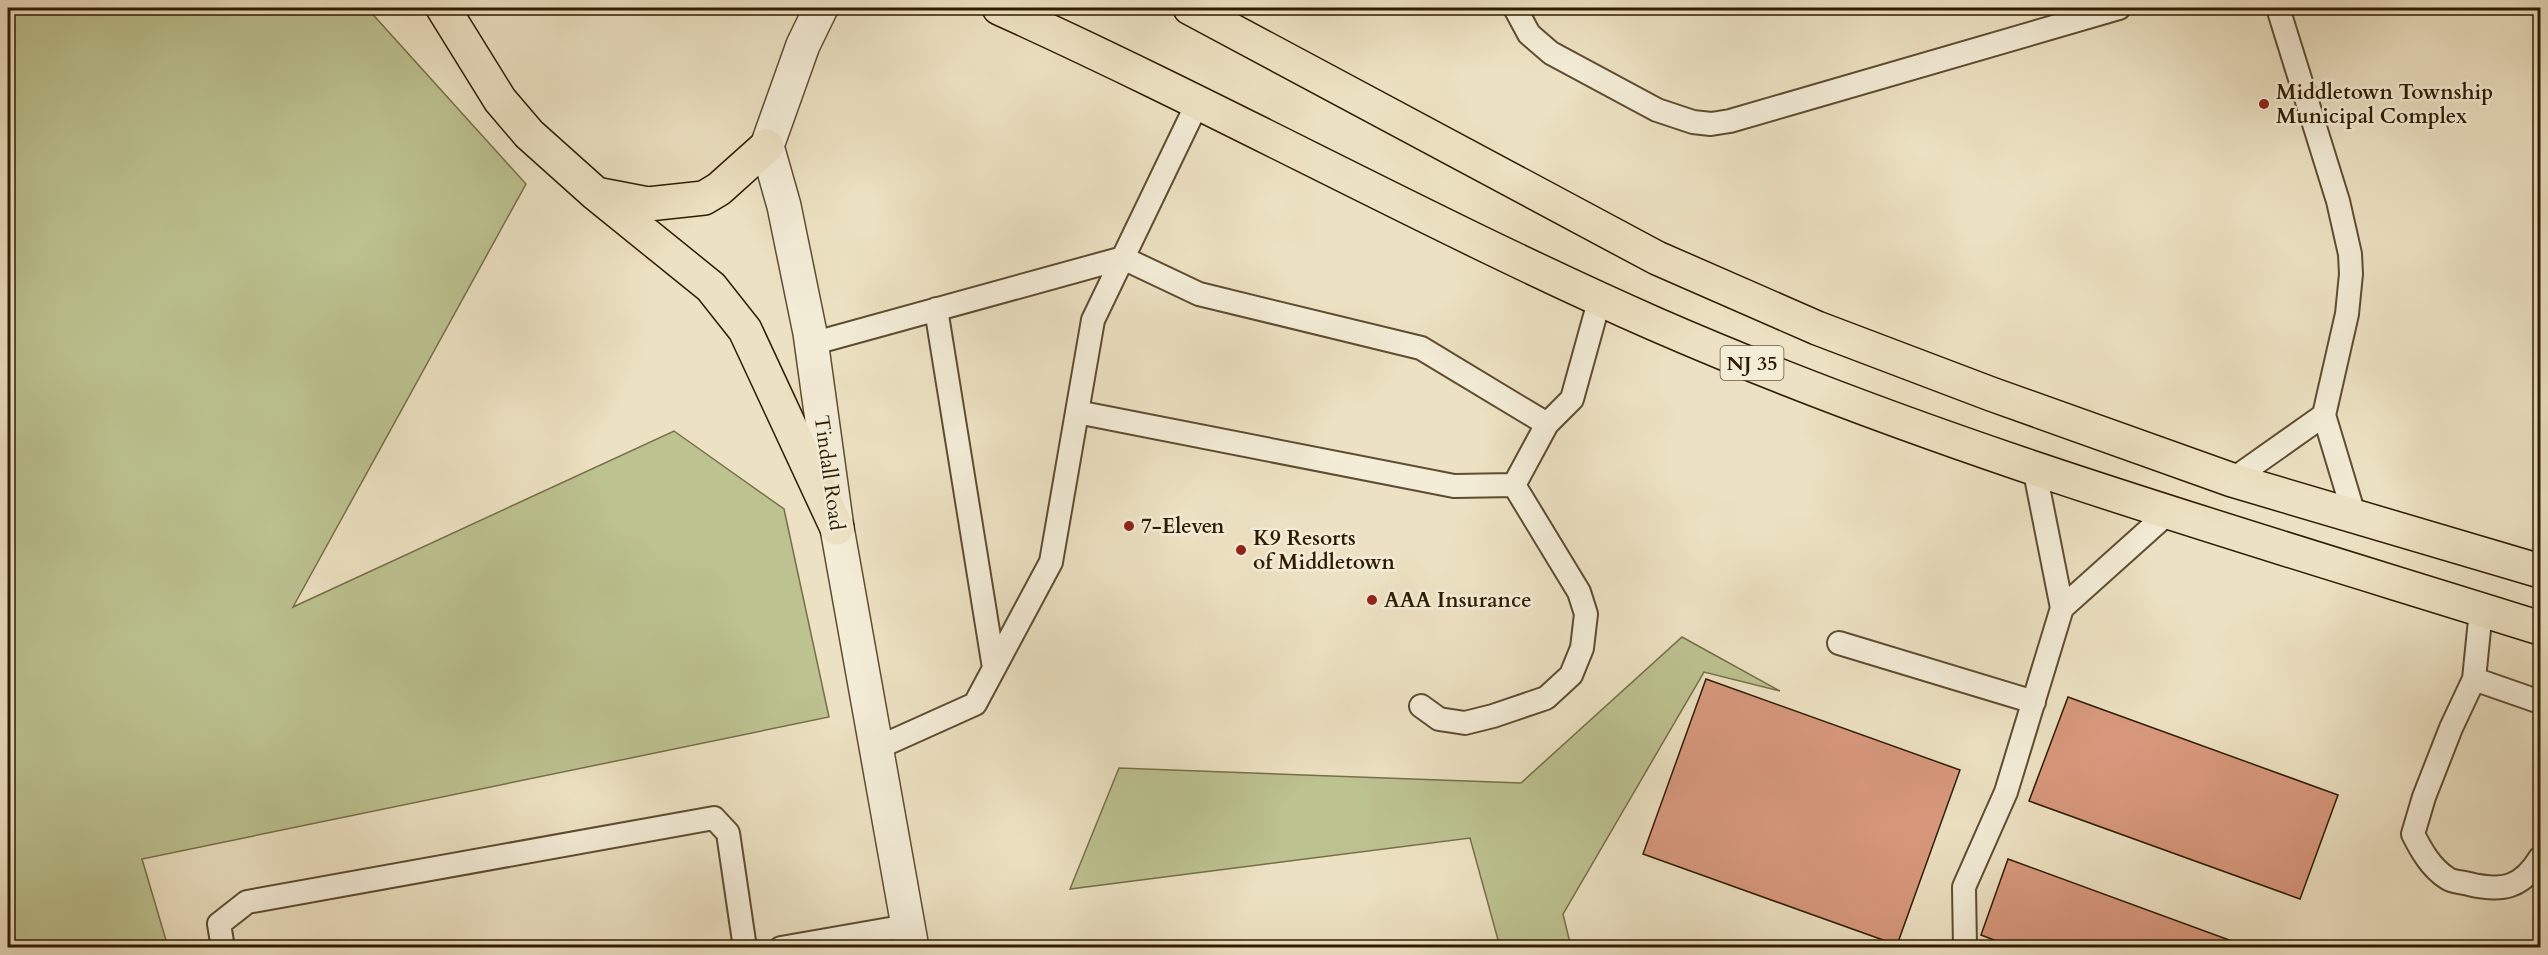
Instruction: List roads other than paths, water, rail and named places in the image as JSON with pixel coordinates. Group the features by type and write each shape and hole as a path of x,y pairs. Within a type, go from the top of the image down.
{"highway":[{"path":"443,8 500,100 529,134 596,194 711,287 745,330 837,528"},
{"name":"NJ 35","path":"999,8 1458,231 1656,324 1878,415 2169,512 2541,628"},
{"name":"NJ 35","path":"1190,8 1657,258 1817,328 1991,394 2232,480 2541,571"},
{"path":"596,194 648,204 704,198 718,189 767,146"}],"street":[{"path":"767,146 802,45 821,8"},
{"name":"Tindall Road","path":"767,146 784,206 811,344 837,528 874,748 910,937"}],"lane":[{"path":"1515,8 1530,34 1551,53 1657,110 1684,120 1711,124 1730,121 2119,8"},
{"path":"2278,8 2338,201 2350,254 2350,294 2324,415 2355,518"},
{"path":"874,748 975,704 1051,562 1093,320 1197,104"},
{"path":"811,344 1123,258 1199,294 1421,348 1546,423"},
{"path":"1514,485 1546,423 1572,399 1600,298"},
{"path":"936,309 994,669"},
{"path":"1077,412 1454,486 1514,485"},
{"path":"2232,480 2324,415"},
{"path":"1965,948 1964,887 2006,792 2062,608 2034,467"},
{"path":"1421,706 1439,718 1465,723 1546,698 1571,675 1582,648 1586,614 1579,592 1514,485"},
{"path":"2062,608 2169,512"},
{"path":"2481,610 2474,679 2443,748 2413,834 2425,856 2448,879 2476,885 2502,889 2531,874 2541,858"},
{"path":"1839,643 2034,702"},
{"path":"2474,679 2541,702"},
{"path":"223,948 219,924 247,902 714,818 728,833 745,948"},
{"path":"781,948 910,937"}],"place":[{"name":"Middletown Township Municipal Complex","path":"2264,104"},
{"name":"7-Eleven","path":"1129,526"},
{"name":"K9 Resorts of Middletown","path":"1241,550"},
{"name":"AAA Insurance","path":"1372,600"}]}
